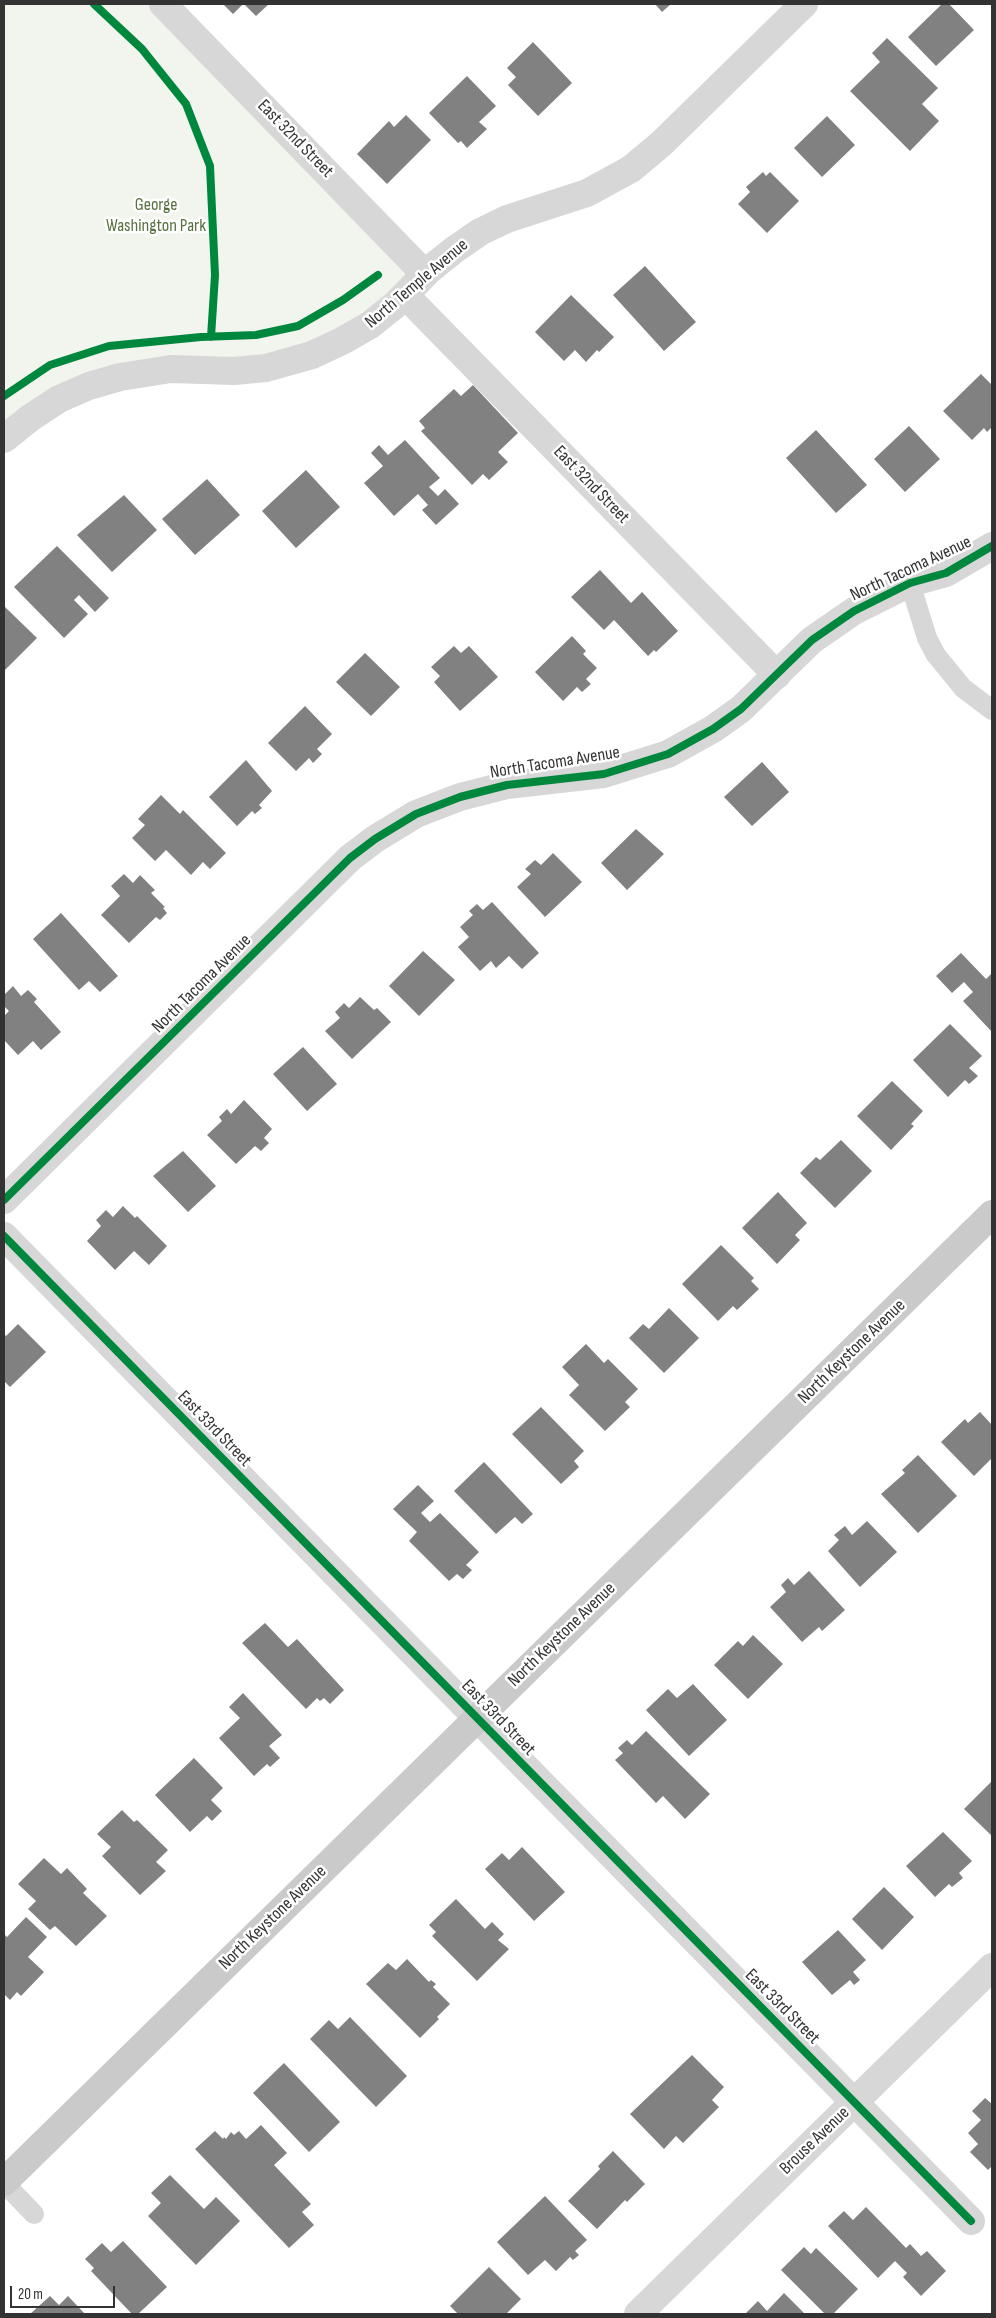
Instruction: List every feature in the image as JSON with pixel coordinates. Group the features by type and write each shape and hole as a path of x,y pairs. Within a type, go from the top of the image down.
{"main road":[{"name":"North Keystone Avenue","path":"4,2182 992,1214"}],"street":[{"name":"East 32nd Street","path":"163,4 425,274"},
{"name":"North Temple Avenue","path":"4,439 30,418 59,399 89,386 120,376 171,369 251,370 282,365 312,356 370,325 405,295 425,274 480,232 536,209 587,193 632,168 662,143 804,4"},
{"name":"East 32nd Street","path":"405,295 777,675"},
{"name":"North Tacoma Avenue","path":"4,1200 350,858 375,839 416,814 460,797 507,785 604,774 668,754 726,720 777,675 787,663 827,629 854,611 910,583 946,573 992,546"},
{"name":"East 33rd Street","path":"4,1236 971,2221"},
{"name":"Brouse Avenue","path":"638,2314 992,1967"}],"lane":[{"path":"910,583 928,638 936,655 963,688 992,710"},
{"path":"4,2182 34,2214"}],"green space":[{"name":"George Washington Park","path":"4,4 163,4 413,276 328,349 154,370 4,439"}],"building":[{"path":"223,4 243,4 233,14"},
{"path":"244,4 269,4 256,16"},
{"path":"655,4 671,4 662,12"},
{"path":"942,4 949,4 974,30 936,66 908,37"},
{"path":"887,38 938,88 922,104 939,121 910,151 850,91 880,62 872,53"},
{"path":"533,42 572,83 538,116 508,85 516,77 507,68"},
{"path":"467,76 496,106 479,122 487,129 467,148 461,141 458,143 429,113"},
{"path":"406,115 431,140 387,184 357,154 389,121 394,127"},
{"path":"827,116 855,145 822,177 794,148"},
{"path":"763,172 766,176 770,172 799,201 767,233 738,204 750,192 746,187"},
{"path":"645,266 696,322 664,351 613,295"},
{"path":"571,295 614,337 599,352 597,350 586,362 575,350 564,361 535,332"},
{"path":"981,374 992,385 992,427 987,432 984,428 972,440 943,411"},
{"path":"473,385 518,433 498,452 508,462 489,480 483,474 472,485 421,431 425,428 419,421 454,389 461,396"},
{"path":"909,426 940,459 905,492 874,459"},
{"path":"816,430 867,485 836,513 786,458"},
{"path":"405,440 440,478 429,487 438,496 445,489 459,504 436,525 422,510 428,505 418,494 394,516 364,483 383,466 371,453 379,445 388,455"},
{"path":"306,470 340,507 296,548 262,511"},
{"path":"207,479 240,515 195,555 162,519"},
{"path":"124,495 157,530 112,572 77,535"},
{"path":"57,546 109,598 95,612 79,595 74,600 88,614 64,638 14,587"},
{"path":"600,570 631,603 642,592 678,631 656,652 654,650 648,656 614,620 604,630 571,597"},
{"path":"4,606 37,638 4,671"},
{"path":"572,636 586,651 583,654 597,668 586,679 591,684 582,692 577,687 563,701 535,672"},
{"path":"454,646 461,653 469,646 498,677 460,711 434,682 440,676 431,667"},
{"path":"365,653 400,687 371,716 336,682"},
{"path":"305,706 332,734 317,749 322,754 313,763 309,758 296,771 268,743"},
{"path":"246,760 272,791 259,805 262,808 255,814 252,811 237,826 209,797"},
{"path":"762,762 789,792 752,826 724,797"},
{"path":"161,795 180,814 183,810 226,853 210,869 203,862 191,875 166,850 155,861 132,838 145,825 138,819"},
{"path":"636,829 664,854 627,890 601,863"},
{"path":"553,853 582,882 545,917 517,887 531,874 525,869 535,860 541,865"},
{"path":"124,874 133,883 140,875 155,890 151,893 165,907 163,908 167,913 160,920 156,917 129,943 101,915 120,896 111,886"},
{"path":"492,902 539,953 522,969 509,956 496,968 491,961 480,971 458,947 469,937 460,927 473,915 469,911 477,904 483,910"},
{"path":"61,913 118,976 100,992 89,981 79,990 33,939"},
{"path":"423,951 455,980 419,1016 389,986"},
{"path":"961,953 986,979 992,973 992,1032 963,1001 973,992 964,982 952,993 936,976"},
{"path":"13,986 21,996 28,990 37,999 34,1002 61,1032 41,1050 33,1041 18,1055 4,1040 4,1016 9,1011 4,1006 4,995"},
{"path":"360,997 374,1010 377,1008 391,1022 352,1059 325,1031 340,1018 335,1012 344,1003 349,1008"},
{"path":"950,1024 982,1056 969,1068 978,1076 969,1084 965,1080 948,1097 913,1060"},
{"path":"303,1047 337,1084 307,1111 273,1074"},
{"path":"892,1081 923,1111 911,1124 914,1126 891,1150 857,1116"},
{"path":"244,1100 272,1129 264,1138 269,1143 261,1151 255,1146 236,1164 207,1135 222,1121 219,1117 227,1109 231,1114"},
{"path":"841,1140 872,1171 835,1208 800,1173 816,1157 820,1160"},
{"path":"183,1151 216,1186 188,1212 153,1176"},
{"path":"778,1192 807,1223 795,1235 800,1240 777,1264 742,1228"},
{"path":"123,1206 135,1218 137,1216 167,1246 149,1265 134,1251 115,1270 87,1241 101,1226 96,1220 106,1210 113,1217"},
{"path":"721,1245 754,1278 751,1281 759,1289 737,1310 733,1306 718,1321 682,1284"},
{"path":"669,1308 699,1338 664,1373 629,1338 643,1324 649,1329"},
{"path":"18,1324 46,1352 10,1387 4,1381 4,1334 6,1336"},
{"path":"586,1344 604,1363 608,1359 638,1389 625,1402 630,1407 605,1431 569,1395 579,1385 562,1367"},
{"path":"541,1407 584,1451 574,1461 579,1467 561,1484 512,1434"},
{"path":"980,1412 992,1425 992,1458 974,1476 941,1442 965,1419 968,1423"},
{"path":"918,1455 957,1496 918,1533 881,1494 905,1473 902,1470"},
{"path":"484,1462 533,1514 522,1524 515,1517 496,1534 454,1491"},
{"path":"418,1485 434,1501 421,1513 430,1522 440,1513 479,1552 466,1565 472,1570 463,1579 457,1574 449,1581 409,1541 417,1532 393,1509"},
{"path":"867,1521 897,1552 860,1587 828,1551 839,1540 834,1535 845,1526 852,1535"},
{"path":"809,1571 845,1610 822,1631 819,1627 802,1642 770,1607 786,1592 781,1585 788,1578 794,1585"},
{"path":"265,1623 288,1647 297,1639 344,1690 330,1704 324,1698 320,1701 317,1698 306,1709 242,1643"},
{"path":"753,1635 783,1664 748,1699 714,1665 738,1641 743,1646"},
{"path":"693,1684 727,1720 689,1756 646,1710 668,1689 677,1698"},
{"path":"243,1693 282,1735 269,1746 280,1758 270,1767 267,1764 254,1776 219,1738 240,1718 229,1707"},
{"path":"646,1731 710,1794 685,1819 663,1796 656,1803 615,1760 623,1753 618,1748 627,1740 632,1745"},
{"path":"194,1758 223,1788 211,1800 222,1811 212,1821 207,1816 190,1832 155,1795"},
{"path":"992,1781 992,1836 964,1809"},
{"path":"122,1810 134,1822 137,1820 168,1850 156,1862 166,1871 140,1895 102,1856 111,1847 97,1834"},
{"path":"943,1832 972,1861 959,1873 963,1878 952,1887 949,1884 935,1897 906,1866"},
{"path":"522,1847 565,1892 534,1921 485,1869 502,1853 509,1860"},
{"path":"44,1858 61,1874 67,1868 87,1889 83,1893 107,1916 76,1946 55,1926 50,1930 28,1909 36,1901 18,1884"},
{"path":"884,1887 914,1917 882,1950 852,1919"},
{"path":"456,1899 485,1929 492,1922 504,1934 498,1940 509,1949 477,1981 432,1936 436,1932 429,1925"},
{"path":"26,1917 47,1937 28,1957 44,1972 21,1996 17,1992 10,2000 4,1994 4,1934 7,1937"},
{"path":"838,1930 866,1960 853,1972 860,1980 854,1985 850,1980 832,1995 802,1962"},
{"path":"407,1959 429,1982 431,1980 436,1984 433,1987 450,2004 437,2017 439,2019 420,2038 366,1984 388,1963 396,1970"},
{"path":"350,2017 407,2076 376,2107 310,2039 329,2020 338,2029"},
{"path":"692,2055 724,2087 712,2100 719,2107 683,2143 676,2136 664,2149 630,2114"},
{"path":"284,2063 340,2122 309,2152 253,2093"},
{"path":"985,2098 992,2104 992,2166 988,2170 970,2152 978,2144 968,2133 981,2120 972,2111"},
{"path":"261,2125 287,2153 274,2165 311,2204 302,2212 314,2225 289,2248 195,2149 215,2131 223,2139 224,2137 226,2139 231,2132 234,2135 239,2131 246,2139"},
{"path":"613,2151 645,2184 627,2202 625,2200 597,2229 568,2201 600,2169 598,2166"},
{"path":"170,2175 204,2209 216,2197 240,2221 196,2265 148,2216 161,2203 151,2193"},
{"path":"545,2196 587,2240 575,2251 579,2255 573,2260 570,2257 556,2271 545,2260 528,2275 497,2242"},
{"path":"866,2207 906,2248 910,2244 921,2256 927,2251 946,2271 921,2296 903,2277 907,2273 895,2261 878,2278 828,2226 844,2211 853,2220"},
{"path":"123,2241 167,2287 138,2314 132,2314 91,2271 94,2268 85,2259 102,2243 111,2252"},
{"path":"804,2247 811,2254 816,2248 858,2289 833,2314 825,2314 781,2270"},
{"path":"489,2267 521,2299 506,2314 458,2314 450,2306"},
{"path":"784,2293 805,2314 745,2314 758,2301 767,2311"},
{"path":"50,2296 59,2305 68,2296 85,2314 30,2314"}],"cycle path":[{"path":"94,4 142,49 186,104 210,166 215,275 211,337"},
{"path":"4,396 50,365 109,346 201,337 256,335 298,326 343,300 378,275"},
{"path":"4,1200 350,858 375,839 416,814 460,797 507,785 604,774 668,754 713,729 741,709 812,640 854,611 910,583 946,573 992,546"},
{"path":"4,1236 971,2221"}]}
